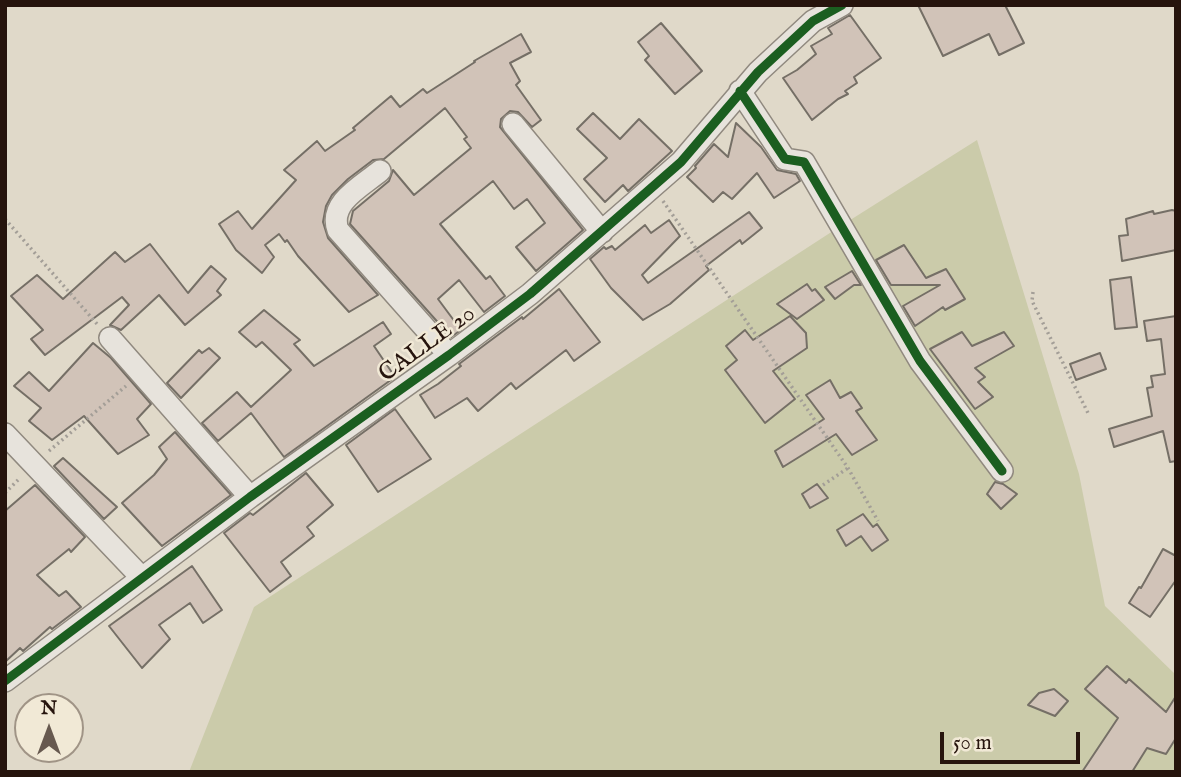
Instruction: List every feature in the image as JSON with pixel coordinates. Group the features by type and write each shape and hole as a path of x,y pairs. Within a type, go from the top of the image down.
{"street":[{"name":"CALLE 20","path":"5,681 250,497 530,294 681,162 740,90 813,21 842,5"},
{"path":"740,90 785,159 804,162 920,361 1002,471"},
{"path":"513,124 602,232"},
{"path":"380,171 343,201 336,212 338,230 449,355"},
{"path":"110,338 250,497"},
{"path":"5,434 142,578"}],"path":[{"path":"652,185 848,468 877,521"},
{"path":"5,219 110,338"},
{"path":"1033,292 1032,301 1089,415"},
{"path":"5,493 34,463 141,373"},
{"path":"823,485 848,468"}],"green space":[{"path":"977,140 1079,474 1105,606 1176,675 1176,772 189,772 254,607"}],"building":[{"path":"918,5 1005,5 1024,43 999,55 989,34 943,56"},
{"path":"850,15 881,58 854,77 857,83 845,91 848,94 812,120 783,78 816,54 811,46 832,34 828,28"},
{"path":"661,23 702,71 675,94 645,60 649,56 638,42"},
{"path":"521,34 531,52 510,63 520,81 516,85 541,120 532,127 518,112 510,111 501,119 500,127 583,230 536,271 516,247 545,223 527,199 514,209 493,181 440,224 486,279 490,276 505,296 484,312 459,280 438,299 461,330 451,337 350,224 353,211 389,181 393,170 414,195 471,148 464,139 467,137 445,108 384,159 373,160 348,179 332,195 326,206 323,222 328,238 378,295 349,312 279,234 265,245 274,257 262,273 236,250 219,224 238,211 252,229 296,180 284,170 317,141 325,151 355,130 353,128 391,96 400,107 423,89 427,93 474,61"},
{"path":"593,113 620,139 639,119 672,151 628,191 623,185 605,202 584,179 607,158 577,129"},
{"path":"736,123 761,147 777,170 796,174 800,181 774,198 757,173 732,199 723,192 713,202 687,177 714,144 728,157"},
{"path":"1153,211 1154,214 1176,211 1176,250 1122,261 1119,236 1128,235 1126,219"},
{"path":"749,212 762,228 742,244 740,240 706,266 709,270 670,304 643,320 611,288 590,259 604,247 606,249 612,246 615,250 645,225 651,233 669,220 680,236 642,275 648,283"},
{"path":"150,244 188,293 211,266 226,279 217,291 221,295 185,325 159,295 121,330 110,325 129,305 122,297 45,355 31,339 43,330 11,296 37,275 63,299 115,252 125,262"},
{"path":"904,245 926,278 946,269 965,299 945,310 943,307 915,326 903,306 940,285 891,285 876,260"},
{"path":"852,271 861,285 854,285 835,299 825,287"},
{"path":"1131,277 1137,327 1115,329 1110,280"},
{"path":"807,284 824,300 797,319 777,304"},
{"path":"559,289 600,342 574,361 566,350 516,389 511,383 478,411 467,398 435,418 420,395 438,384 461,366 459,364 522,317 523,319"},
{"path":"264,310 300,340 294,344 314,366 383,322 391,334 374,346 395,377 284,457 251,413 218,441 202,423 237,392 251,407 291,370 262,342 256,347 239,332"},
{"path":"790,316 806,333 807,348 773,371 795,399 765,423 725,370 737,360 726,346 745,330 753,340"},
{"path":"1176,316 1176,461 1170,462 1163,431 1114,447 1109,429 1152,416 1147,388 1153,387 1151,376 1165,374 1161,339 1147,341 1144,321"},
{"path":"962,332 972,346 1004,332 1014,346 975,368 985,377 978,382 993,397 975,409 930,349"},
{"path":"93,343 111,358 151,404 137,419 149,435 118,454 84,416 52,440 29,421 41,408 14,386 29,372 49,391"},
{"path":"209,348 220,358 181,398 167,383 199,350 202,353"},
{"path":"1100,353 1106,369 1076,380 1070,364"},
{"path":"830,380 840,398 851,392 862,408 856,411 877,440 852,455 836,434 783,467 775,451 824,419 806,395"},
{"path":"395,409 431,459 378,492 346,445"},
{"path":"175,432 231,495 162,546 122,503 154,475 167,459 159,447"},
{"path":"63,458 117,507 104,519 54,466"},
{"path":"306,473 333,505 307,527 314,536 281,562 291,576 270,592 224,533 250,513 253,515"},
{"path":"995,482 1017,494 1001,509 987,494"},
{"path":"817,484 828,498 810,508 802,494"},
{"path":"35,485 85,537 71,552 69,549 37,575 59,596 66,591 81,607 52,629 50,627 23,651 20,648 5,662 5,511"},
{"path":"863,514 873,527 877,524 888,540 872,551 861,536 846,546 837,530"},
{"path":"1163,549 1176,556 1176,580 1150,617 1129,603 1139,587 1141,588"},
{"path":"192,566 222,610 203,623 190,603 159,625 170,639 142,668 109,626"},
{"path":"1107,666 1126,683 1129,679 1166,712 1176,696 1176,738 1166,754 1147,748 1132,772 1082,772 1118,718 1085,689"},
{"path":"1054,689 1068,701 1055,716 1028,705 1039,693"}],"cycle path":[{"path":"5,681 250,497 530,294 681,162 758,72 813,21 842,5"},
{"path":"740,91 785,159 804,162 920,361 1002,471"}]}
